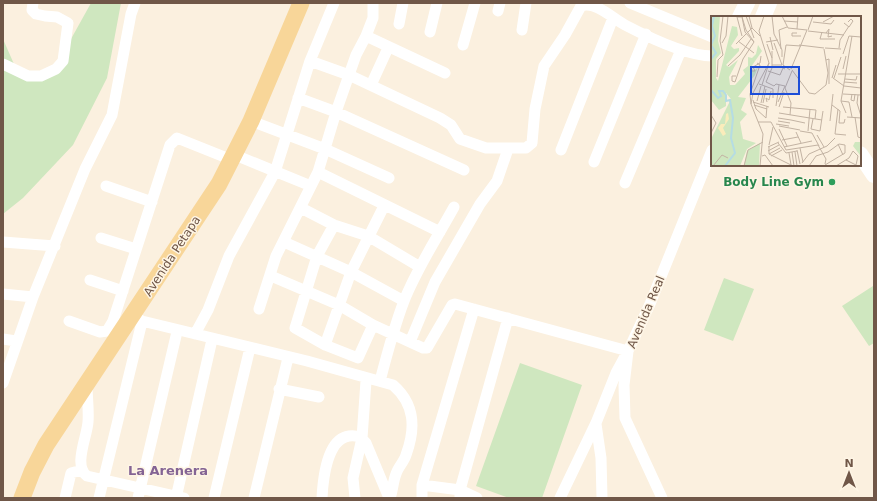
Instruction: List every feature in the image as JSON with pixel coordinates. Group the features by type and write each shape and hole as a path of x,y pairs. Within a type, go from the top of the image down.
{"main road":[{"name":"Avenida Petapa","path":"22,498 40,456 219,184 251,121 301,3"},
{"path":"740,16 747,3"},
{"path":"763,16 769,3"},
{"path":"861,156 874,175"}],"street":[{"path":"3,64 28,76 41,76 56,69 63,61 68,23 57,17 36,14 32,10 33,3"},
{"path":"3,383 16,341 85,169 112,115 131,14 135,3"},
{"path":"196,334 208,310 229,256 275,172 288,136 310,61 334,3"},
{"path":"258,309 271,276 276,256 318,172 336,112 356,55 373,18 372,3"},
{"path":"399,24 403,3"},
{"path":"430,32 438,3"},
{"path":"463,45 475,3"},
{"path":"522,30 526,3"},
{"path":"630,3 708,33"},
{"path":"310,61 349,75 452,125 460,139 486,148 508,149 526,148 532,143 535,109 544,66 565,35 580,6 590,5 613,18 681,50 700,56 711,56"},
{"path":"561,150 613,18"},
{"path":"594,162 646,34"},
{"path":"366,36 388,48 445,73"},
{"path":"371,85 388,48"},
{"path":"625,183 681,50"},
{"path":"298,98 336,112 464,170"},
{"path":"251,121 325,149 389,178"},
{"path":"99,498 128,321 123,290 170,145 177,138 234,157 311,186"},
{"path":"410,342 435,282 480,204 497,181 508,149"},
{"name":"Avenida Real","path":"662,498 625,418 624,384 628,351 650,304 711,152"},
{"path":"318,172 384,206 440,232"},
{"path":"106,186 152,202"},
{"path":"325,345 351,272 384,206"},
{"path":"380,381 404,301 420,267 454,206"},
{"path":"301,208 334,225 368,236 420,267"},
{"path":"334,225 317,256 307,292 294,327 325,345 356,358 360,357 373,325"},
{"path":"101,238 136,249"},
{"path":"3,242 54,246"},
{"path":"284,242 351,272 404,301"},
{"path":"271,276 340,305 373,325 423,348 427,348 453,304 628,351 616,373 596,423 560,498"},
{"path":"90,280 123,290"},
{"path":"3,294 33,297"},
{"path":"422,498 422,485 474,309"},
{"path":"460,494 508,318"},
{"path":"69,321 103,332 128,321 142,321 307,361 393,385 402,393 411,409 410,442 406,456 396,474 390,498"},
{"path":"139,493 176,336"},
{"path":"3,340 16,341"},
{"path":"87,383 88,422 82,457 82,470 87,476 139,493 179,497 211,344"},
{"path":"214,498 249,352"},
{"path":"254,498 279,389 287,362"},
{"path":"355,498 353,478 362,438 366,381"},
{"path":"279,389 319,397"},
{"path":"596,423 602,498"},
{"path":"322,498 324,476 334,445 339,438 354,436 362,438 366,443 390,498"},
{"path":"64,498 71,473 82,470"},
{"path":"422,485 477,498"}],"green space":[{"path":"91,3 121,3 107,78 73,145 23,198 3,214 3,39 17,71 51,75"},
{"path":"724,278 754,289 733,341 704,330"},
{"path":"873,286 874,343 869,346 842,306"},
{"path":"520,363 582,385 542,498 509,498 476,486"}],"place":[{"name":"Body Line Gym","path":"832,182"}],"district":[{"name":"La Arenera","path":"168,470"}]}
